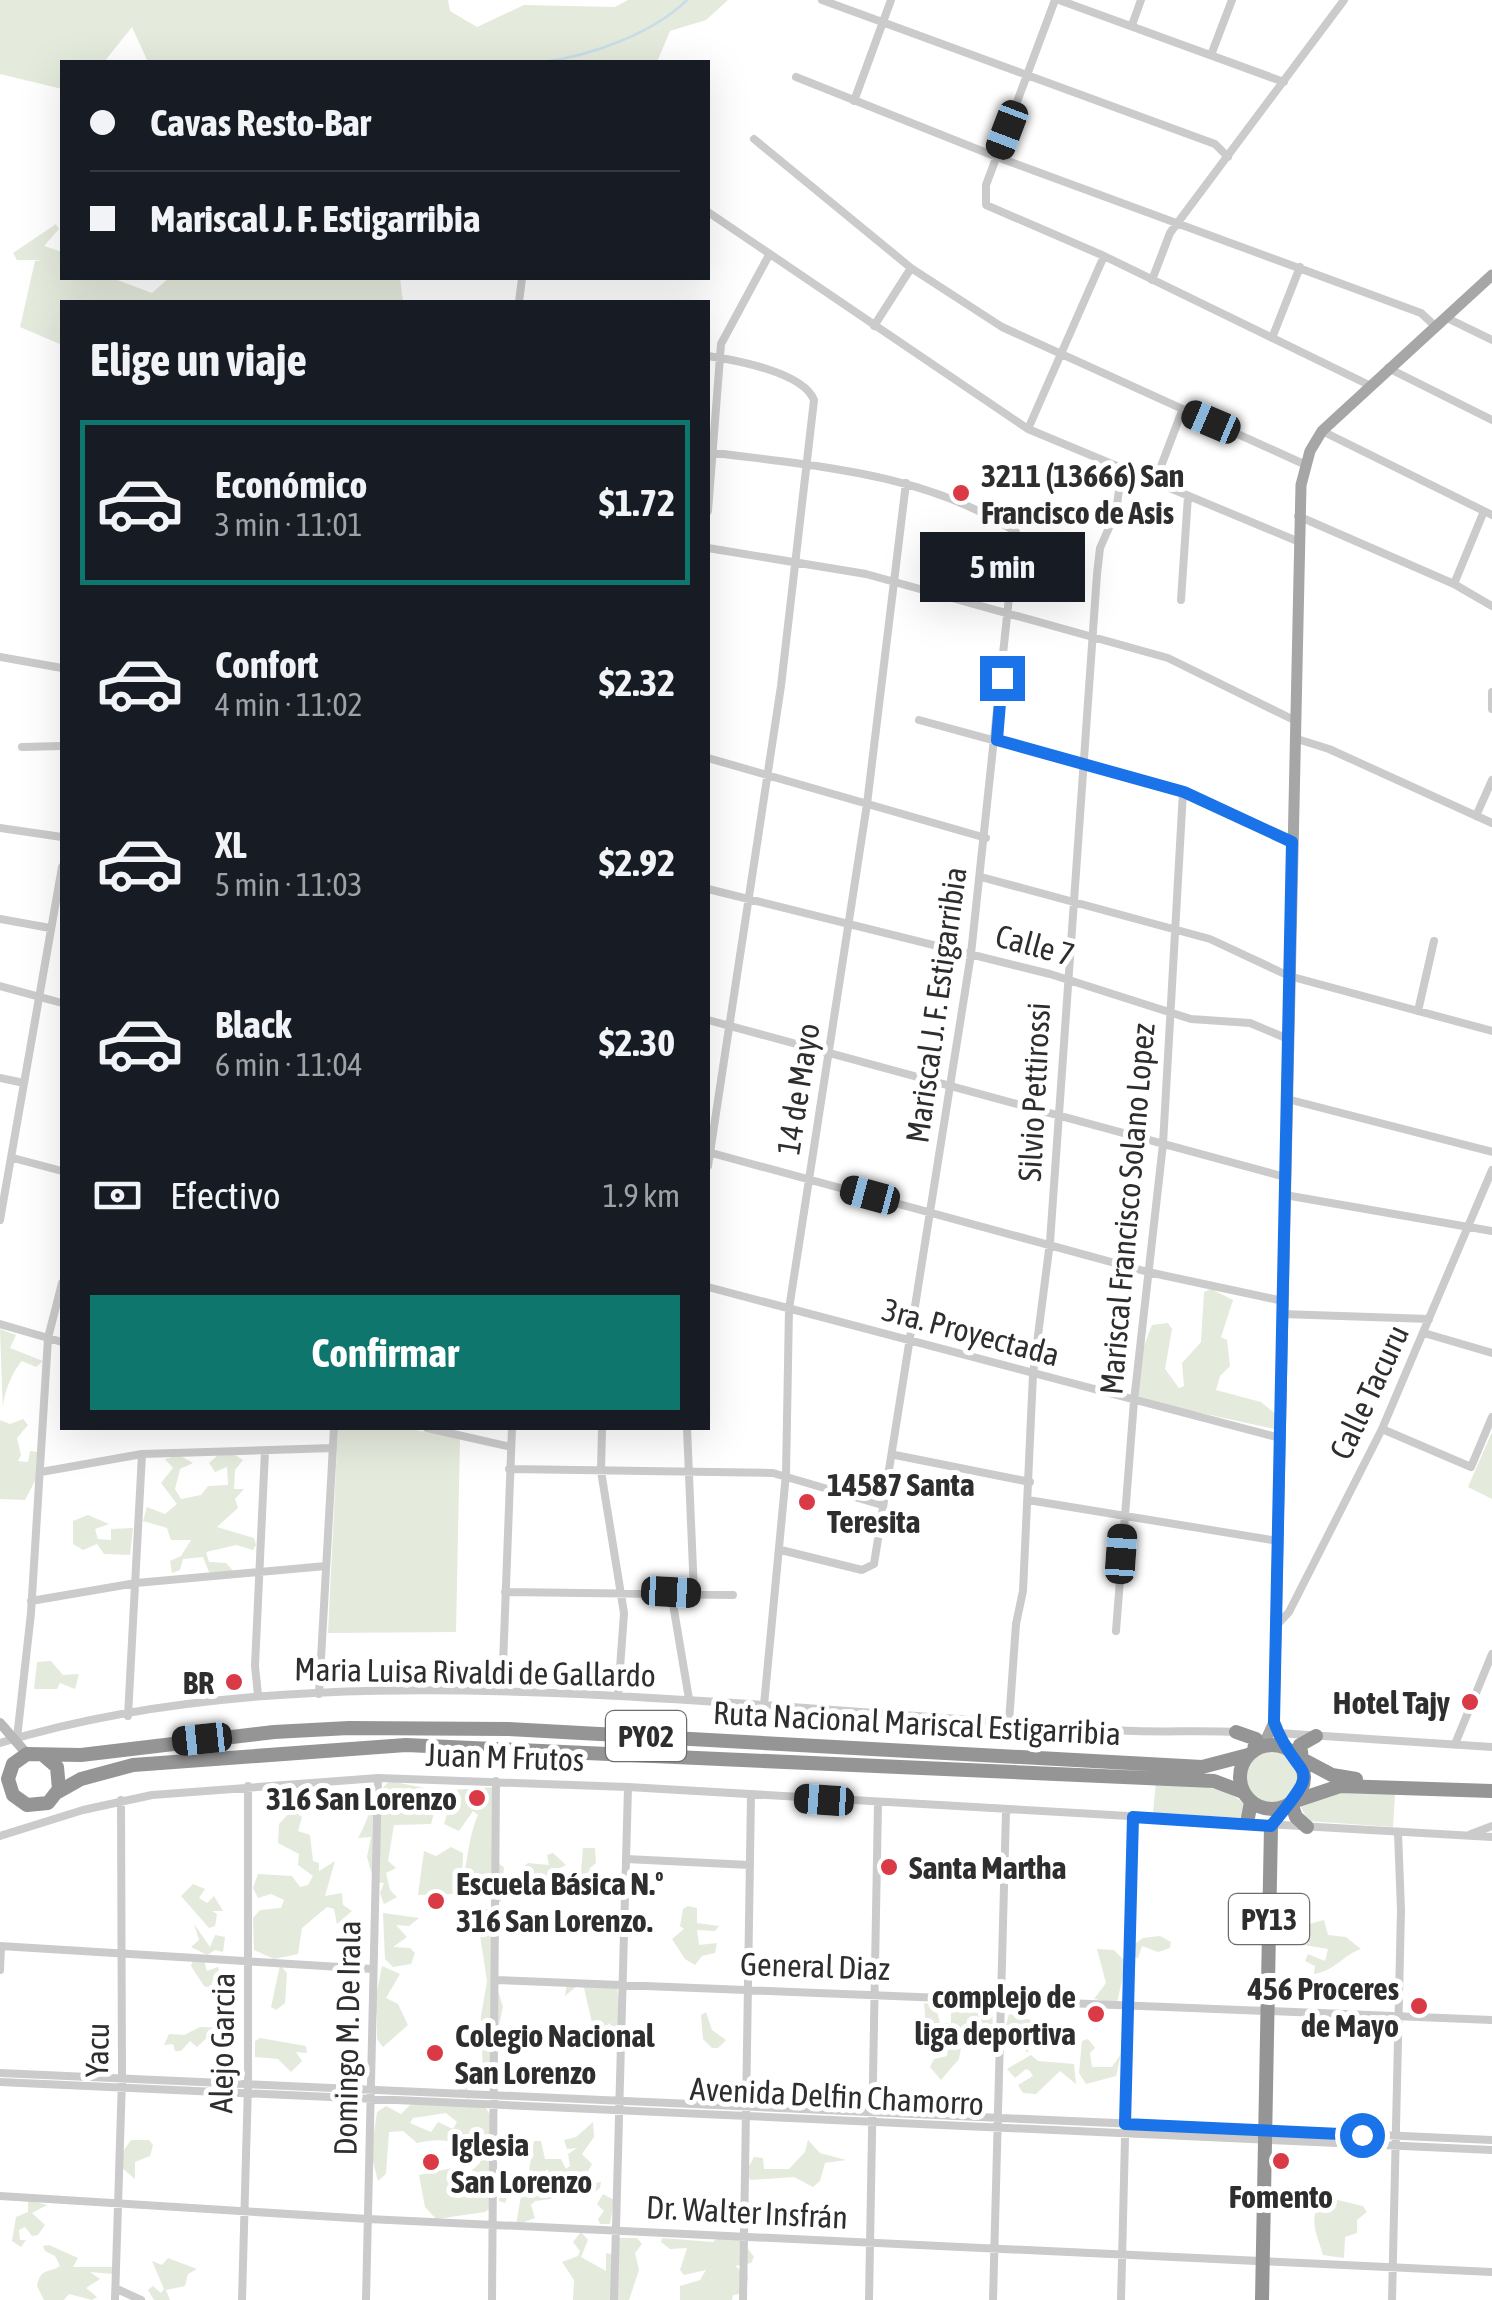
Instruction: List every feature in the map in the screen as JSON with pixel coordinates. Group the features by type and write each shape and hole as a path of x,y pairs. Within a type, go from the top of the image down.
{"highway":[{"name":"Ruta Nacional Mariscal Estigarribia","path":"35,1754 81,1755 274,1732 508,1729 1202,1767 1267,1741"},
{"path":"1236,1732 1267,1741"},
{"path":"1267,1741 1240,1772 1250,1799 1271,1826 1304,1780 1300,1745 1316,1736"},
{"name":"PY02","path":"1267,1741 1346,1778 1492,1788"},
{"name":"Ruta Nacional Mariscal Estigarribia","path":"58,1792 100,1773 172,1760 406,1745 1214,1781 1250,1799"},
{"path":"22,1804 9,1788 5,1770 35,1754 60,1771 58,1792"},
{"name":"PY02","path":"1250,1799 1275,1809 1349,1786 1492,1788"},
{"name":"PY02","path":"39,1806 58,1792"},
{"path":"1247,1823 1250,1799"},
{"path":"0,1803 39,1806"},
{"path":"1291,1803 1296,1817 1307,1827"},
{"name":"PY13","path":"1262,2300 1271,1826"}],"main road":[{"path":"1267,1741 1276,1626 1298,516 1306,465 1322,430 1492,275"}],"street":[{"path":"822,0 1215,144 1228,157"},
{"path":"854,101 891,0"},
{"path":"1284,82 1057,0 986,186 986,206 1104,256 1369,385"},
{"path":"1132,25 1142,0"},
{"path":"1212,55 1232,0"},
{"path":"1152,280 1180,222 1344,0"},
{"path":"796,77 997,157 1492,340"},
{"path":"754,140 911,268 1002,327 1306,465"},
{"path":"710,213 1028,430 1298,541"},
{"path":"769,255 721,344 710,452 809,463 906,484"},
{"path":"1028,430 1104,256"},
{"path":"1272,338 1300,267"},
{"path":"874,326 911,268"},
{"path":"710,356 754,364 806,387 814,400 798,561 710,1146"},
{"path":"1388,368 1492,420"},
{"path":"1155,482 1182,410"},
{"path":"1322,430 1488,513 1454,584"},
{"name":"Silvio Pettirossi","path":"1009,1722 1030,1482 1034,1374 1050,1242 1065,979 1100,548 1116,512 1122,468"},
{"name":"Mariscal J. F. Estigarribia","path":"781,1550 869,1570 895,1455 986,838 1016,532 906,484"},
{"name":"14 de Mayo","path":"764,1705 786,1474 788,1309 850,923 906,484"},
{"path":"1181,600 1188,496"},
{"path":"1298,516 1454,584 1492,606"},
{"path":"710,548 798,561 896,583 1168,658 1294,720"},
{"path":"0,657 60,668"},
{"path":"1492,692 1492,709"},
{"path":"919,720 1184,792 1292,842"},
{"path":"1294,738 1329,749 1492,823"},
{"path":"22,747 60,746"},
{"path":"710,759 986,838"},
{"path":"1476,816 1492,780"},
{"name":"Mariscal Francisco Solano Lopez","path":"1116,1631 1123,1515 1162,1144 1184,792"},
{"path":"0,828 60,837"},
{"path":"981,877 1227,944 1289,976 1492,1031"},
{"path":"0,1220 60,881"},
{"name":"Calle 7","path":"710,889 1065,979 1191,1019 1242,1021 1288,1039"},
{"path":"0,920 50,928"},
{"path":"1418,1011 1434,941"},
{"path":"0,986 60,1002"},
{"path":"710,1021 1285,1178"},
{"path":"0,1078 24,1084"},
{"path":"1287,1099 1492,1152"},
{"path":"710,1152 1282,1308 1430,1319"},
{"path":"13,1158 60,1170"},
{"name":"Calle Tacuru","path":"1276,1626 1289,1612 1382,1429 1492,1170"},
{"path":"1285,1195 1492,1231"},
{"name":"3ra. Proyectada","path":"710,1288 1280,1438"},
{"path":"17,1738 32,1601 48,1338 60,1291"},
{"path":"0,1324 60,1341"},
{"path":"1424,1333 1492,1353"},
{"path":"1382,1429 1471,1467 1492,1418"},
{"path":"319,1694 334,1430"},
{"path":"436,1430 511,1447"},
{"path":"502,1691 512,1430"},
{"path":"602,1430 601,1471 622,1593 618,1696"},
{"path":"687,1430 694,1594"},
{"path":"40,1472 142,1454 333,1448"},
{"path":"258,1696 265,1452"},
{"path":"128,1716 142,1454"},
{"path":"895,1455 1030,1482"},
{"path":"510,1469 786,1474 882,1505"},
{"path":"1028,1500 1278,1541"},
{"path":"32,1601 136,1583 326,1566"},
{"path":"505,1592 733,1596"},
{"path":"671,1592 690,1700"},
{"path":"1455,1744 1492,1654"},
{"name":"Maria Luisa Rivaldi de Gallardo","path":"0,1744 93,1718 258,1696 502,1691 690,1700 1116,1731 1236,1732"},
{"path":"0,1723 35,1754"},
{"path":"1267,1741 1316,1736 1492,1747"},
{"name":"Juan M Frutos","path":"0,1836 121,1800 248,1786 378,1778 628,1787 1492,1837"},
{"name":"Domingo M. De Irala","path":"366,2300 378,1778"},
{"path":"492,2300 496,1782"},
{"name":"Alejo Garcia","path":"242,2300 248,2089 248,1786"},
{"path":"614,2300 628,1787"},
{"path":"743,2300 752,1795"},
{"name":"Yacu","path":"115,2300 122,2083 121,1800"},
{"path":"869,2300 878,1803"},
{"path":"39,1806 43,1822"},
{"path":"993,2300 1006,1811"},
{"path":"1122,2300 1133,1817"},
{"path":"1467,1836 1492,1826"},
{"path":"1392,2300 1398,1832"},
{"path":"626,1859 750,1865"},
{"path":"0,1970 0,1946 374,1969"},
{"name":"General Diaz","path":"496,1980 1001,1997 1126,2008 1492,2020"},
{"name":"Avenida Delfin Chamorro","path":"0,2073 122,2083 747,2112 1125,2135 1492,2140"},
{"name":"Avenida Delfin Chamorro","path":"0,2082 122,2083"},
{"name":"Avenida Delfin Chamorro","path":"747,2112 872,2112 1125,2124 1264,2137 1492,2150"},
{"name":"Dr. Walter Insfrán","path":"0,2196 368,2219 1492,2272"},
{"path":"117,2288 141,2300"}],"shaded area":[{"path":"0,0 448,0 450,11 477,27 524,5 615,7 628,0 728,0 706,20 670,31 658,60 147,60 132,27 106,60 60,60 60,89 0,74"},
{"path":"56,224 59,229 44,246 60,251 60,280 117,280 152,293 167,280 400,280 403,300 60,300 60,344 20,327 35,261 42,260 17,260 13,253"},
{"path":"1211,1289 1233,1300 1221,1337 1227,1340 1230,1366 1220,1376 1216,1390 1261,1402 1277,1415 1274,1429 1137,1399 1142,1351 1152,1325 1168,1323 1172,1329 1165,1369 1179,1388 1184,1386 1182,1363 1201,1342 1204,1292"},
{"path":"0,1329 16,1335 10,1348 43,1361 36,1367 22,1361 10,1380 3,1409"},
{"path":"23,1419 28,1425 17,1438 21,1455 18,1461 28,1462 30,1451 37,1452 36,1479 25,1500 0,1499 0,1420 10,1424"},
{"path":"338,1430 415,1430 460,1438 456,1632 328,1633"},
{"path":"1492,1432 1492,1499 1468,1487"},
{"path":"232,1453 243,1460 235,1470 234,1489 244,1489 235,1499 238,1508 217,1527 254,1538 256,1545 253,1550 236,1545 206,1552 209,1562 226,1563 234,1572 209,1572 203,1557 183,1559 180,1570 172,1573 170,1561 181,1556 191,1540 171,1540 167,1528 143,1521 147,1507 165,1514 177,1504 161,1483 173,1468 165,1459 179,1455 193,1463 180,1469 175,1489 181,1499 201,1495 208,1486 228,1485 227,1467 215,1472 209,1463 218,1455"},
{"path":"88,1515 109,1524 95,1529 98,1539 111,1540 111,1529 133,1528 130,1555 104,1554 97,1544 83,1550 73,1544 73,1521"},
{"path":"51,1661 63,1675 79,1674 75,1689 60,1683 57,1689 34,1689 37,1662"},
{"path":"1272,1750 1291,1758 1299,1777 1291,1796 1272,1804 1253,1796 1245,1777 1253,1758"},
{"path":"390,1781 439,1791 496,1787 496,1862 504,1867 501,1902 458,1894 478,1815 473,1811 459,1831 444,1824 448,1811 434,1813 431,1824 394,1825 388,1861 396,1868 386,1873 390,1890 397,1897 384,1904 380,1893 384,1883 374,1882 367,1857 371,1837 358,1838 375,1800"},
{"path":"1156,1781 1224,1792 1244,1803 1245,1818 1153,1813"},
{"path":"1337,1792 1395,1794 1393,1827 1308,1821 1300,1805"},
{"path":"292,1810 302,1817 298,1831 310,1835 313,1861 319,1863 319,1871 335,1861 325,1896 342,1893 343,1905 352,1911 337,1924 334,1909 327,1907 302,1928 298,1954 274,1959 254,1950 253,1918 260,1910 281,1908 284,1900 271,1894 258,1898 253,1888 258,1874 292,1876 300,1887 308,1885 313,1876 298,1865 299,1854 278,1843 279,1824"},
{"path":"451,1847 463,1853 462,1878 453,1885 455,1894 418,1895 424,1851 436,1856"},
{"path":"583,1848 595,1848 596,1863 589,1869 604,1876 601,1888 590,1890 584,1900 579,1896"},
{"path":"553,1853 566,1865 558,1869 560,1879 555,1883 533,1881 520,1871 528,1863 549,1865 547,1855"},
{"path":"193,1884 205,1889 199,1898 207,1903 214,1896 223,1911 212,1911 217,1914 215,1926 209,1928 181,1896"},
{"path":"697,1908 697,1923 719,1926 715,1931 697,1930 699,1945 717,1943 715,1953 702,1956 695,1965 685,1959 672,1939 684,1929 680,1926 683,1909"},
{"path":"485,1909 493,1910 496,1984 503,2007 493,2052 500,2078 488,2089 467,2086 469,2100 453,2083 483,2080 481,2016 487,1981 480,1935"},
{"path":"383,1913 419,1918 409,1926 396,1925 407,1937 393,1947 410,1948 415,1953 411,1964 393,1967 385,1959"},
{"path":"1324,1920 1328,1935 1346,1937 1361,1949 1328,1970 1314,1974 1315,1966 1305,1961 1308,1954 1325,1961 1328,1949 1304,1945 1309,1924"},
{"path":"194,1924 210,1947 215,1935 225,1937 223,1952 215,1950 207,1955 191,1947 199,1940"},
{"path":"1160,1936 1171,1942 1170,1948 1158,1952 1142,1946 1138,1958 1132,1957 1133,1945 1143,1938"},
{"path":"1097,1949 1114,1950 1126,1962 1117,2003 1094,1999 1106,1983"},
{"path":"193,1960 204,1960 207,1971 218,1967 221,1978 212,1982 211,1988 204,1986 191,1966"},
{"path":"280,1965 287,1973 285,2003 276,2010 271,2007"},
{"path":"382,1966 400,1974 386,1998 398,2004 408,2025 383,2047 377,2039 377,2015 373,2011"},
{"path":"567,1982 617,1985 621,2030 615,2032 609,2023 601,2036 595,2036 584,1988 577,1986 565,1996"},
{"path":"967,1994 992,2007 993,2028 965,2025 959,2059 941,2080 930,2067 934,2059 947,2056 949,2034 926,2026 924,2003 935,2005 940,2023 951,2023 951,2003"},
{"path":"706,2012 712,2030 726,2040 718,2048 712,2048 703,2039 701,2015"},
{"path":"1009,2014 1042,2025 1054,2040 1033,2041 1027,2053 1019,2038 1002,2040"},
{"path":"200,2027 230,2028 222,2035 211,2034 197,2047 190,2041 181,2051 175,2051 173,2044 164,2045 169,2034 184,2035"},
{"path":"260,2038 306,2046 307,2053 296,2052 302,2061 291,2072 278,2059 255,2057 255,2041"},
{"path":"1088,2039 1095,2048 1090,2053 1092,2067 1112,2067 1121,2054 1116,2076 1086,2084 1079,2073 1082,2041"},
{"path":"1031,2055 1038,2061 1074,2064 1076,2084 1060,2071 1036,2094 1023,2093 1018,2085 1033,2076 1030,2071 1026,2069 1015,2078 1007,2069"},
{"path":"830,2081 849,2088 849,2108 815,2103 819,2089"},
{"path":"410,2105 484,2105 494,2121 490,2208 436,2219 425,2207 419,2175 467,2165 463,2174 467,2175 480,2163 479,2156 449,2142 417,2143 403,2131 389,2132 386,2174 378,2181 371,2154 377,2112 386,2106 401,2114","holes":["446,2113 457,2122 453,2129 438,2122 431,2132 410,2123 413,2118"]},
{"path":"593,2122 594,2137 582,2154 592,2164 581,2184 573,2176 568,2179 576,2186 601,2182 600,2188 586,2198 560,2191 551,2199 535,2201 531,2205 535,2218 516,2225 521,2196 528,2188 510,2189 505,2203 499,2201 500,2185 514,2181 548,2186 548,2169 540,2175 529,2170 534,2141 541,2141 545,2159 561,2159 566,2169 570,2166 568,2154 577,2148 567,2149 564,2140 576,2137"},
{"path":"131,2140 149,2140 153,2145 150,2156 135,2162 135,2179 122,2168 122,2153"},
{"path":"808,2140 820,2153 846,2160 825,2163 820,2181 813,2187 794,2177 750,2180 747,2170 754,2157 763,2158 764,2169 789,2169 805,2152"},
{"path":"603,2194 614,2200 610,2224 600,2224 598,2219 604,2211 597,2204"},
{"path":"1325,2197 1363,2206 1367,2212 1357,2220 1357,2233 1345,2237 1344,2258 1323,2255 1318,2240 1314,2219"},
{"path":"28,2200 47,2205 32,2213 45,2225 38,2235 32,2236 25,2227 19,2230 20,2240 26,2240 21,2247 12,2241 16,2217 28,2212"},
{"path":"581,2232 588,2240 581,2257 606,2271 606,2253 612,2254 618,2238 637,2238 642,2244 635,2253 639,2270 629,2300 573,2300 574,2280 562,2262 578,2256 580,2251 573,2242"},
{"path":"720,2235 738,2235 754,2257 751,2263 735,2266 748,2276 746,2293 733,2295 732,2300 680,2300 680,2286 700,2280 706,2270 684,2275 680,2270 687,2248 670,2249 661,2242 662,2238 713,2242"},
{"path":"43,2246 78,2258 73,2267 113,2267 114,2274 90,2272 100,2279 86,2288 97,2297 92,2300 69,2294 64,2300 44,2300 37,2286 39,2280 43,2273 60,2266 55,2256 45,2251"},
{"path":"168,2258 197,2269 188,2274 185,2286 166,2290 170,2300 154,2300 148,2290 153,2286 161,2293 164,2289 152,2261 162,2265"}],"waterway":[{"path":"554,60 580,55 638,33 687,0"}],"place":[{"name":"3211 (13666) San Francisco de Asis","path":"961,493"},
{"name":"14587 Santa Teresita","path":"807,1502"},
{"name":"BR","path":"234,1682"},
{"name":"Hotel Tajy","path":"1470,1702"},
{"name":"316 San Lorenzo","path":"477,1798"},
{"name":"Santa Martha","path":"889,1867"},
{"name":"Escuela Básica N.º 316 San Lorenzo.","path":"436,1901"},
{"name":"456 Proceres de Mayo","path":"1419,2006"},
{"name":"complejo de liga deportiva","path":"1096,2014"},
{"name":"Colegio Nacional San Lorenzo","path":"435,2053"},
{"name":"Fomento","path":"1281,2161"},
{"name":"Iglesia San Lorenzo","path":"431,2162"}],"route":[{"path":"1002,678 997,740 1205,799 1292,842 1274,1722 1283,1747 1301,1762 1304,1780 1298,1796 1271,1826 1133,1817 1125,2124 1362,2135"}]}
